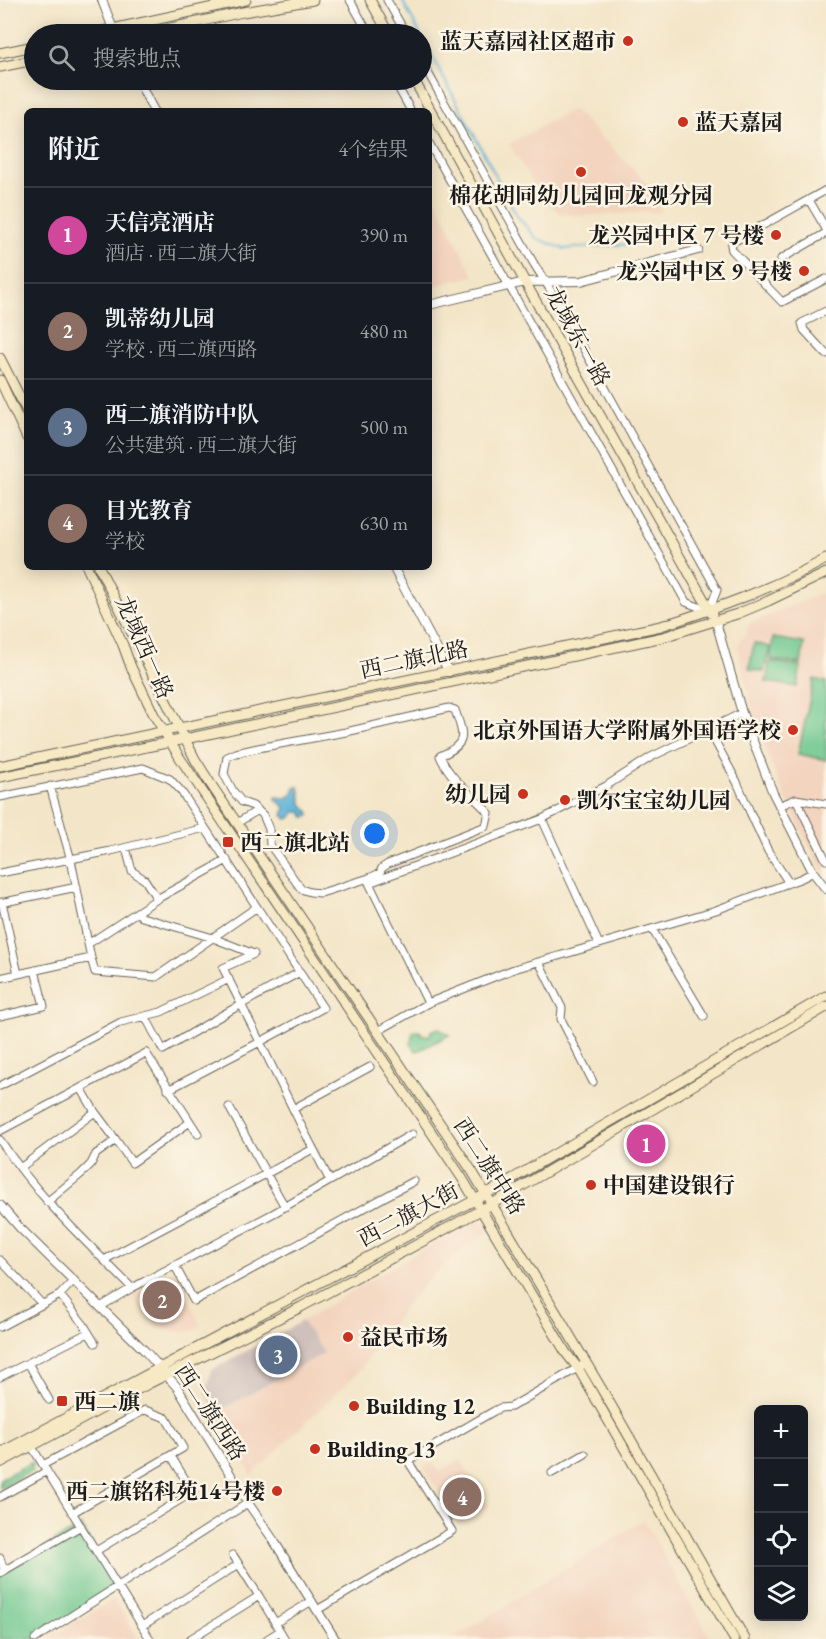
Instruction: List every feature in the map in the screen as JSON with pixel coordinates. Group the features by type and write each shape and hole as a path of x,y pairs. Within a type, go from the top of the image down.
{"main road":[{"path":"136,24 246,0"},
{"path":"189,24 313,0"},
{"path":"370,0 383,24"},
{"path":"0,54 24,48"},
{"path":"0,68 24,62"},
{"name":"龙域东一路","path":"419,90 429,108"},
{"name":"龙域东一路","path":"432,113 716,622"},
{"path":"0,358 24,405"},
{"path":"0,381 24,432"},
{"name":"西二旗北路","path":"0,766 661,626 782,581 826,559"},
{"name":"龙域西一路","path":"88,570 131,667 163,731 171,742"},
{"name":"龙域西一路","path":"100,570 179,727"},
{"name":"西二旗北路","path":"0,777 663,637 716,622 768,602 826,573"},
{"name":"西二旗中路","path":"179,727 210,783 486,1194 734,1639"},
{"name":"西二旗中路","path":"171,742 192,777 476,1200 566,1353 582,1366 745,1639"},
{"name":"西二旗大街","path":"0,1463 476,1200 826,996"},
{"name":"西二旗大街","path":"0,1453 164,1371 301,1307 482,1210 826,1007"}],"street":[{"path":"102,0 111,24"},
{"path":"350,0 363,24"},
{"path":"387,0 400,24"},
{"path":"432,81 534,264 562,309 717,590 709,610 686,602 432,148"},
{"path":"143,90 152,108"},
{"path":"399,90 409,108"},
{"path":"826,190 731,245 732,250 783,302 826,279"},
{"path":"781,259 826,231 809,200"},
{"path":"432,304 525,282 580,281 698,250"},
{"path":"826,310 801,323 804,330 826,354"},
{"path":"395,570 449,672"},
{"path":"716,622 742,713 779,806 813,872 826,889"},
{"path":"449,708 455,710 461,728 461,740 459,745 440,756 451,775 489,813 486,826 482,828 388,864 382,868 380,873 369,878 316,893 301,889 270,845 267,821 258,810 242,802 233,791 224,774 227,757 266,746 346,732 449,708"},
{"path":"428,1003 369,883 542,819 606,786 651,757 742,713"},
{"path":"708,728 737,782 768,851 789,883"},
{"path":"0,797 143,768 174,782 323,1008 168,1090"},
{"path":"50,786 71,860 95,972 156,977 257,907"},
{"path":"779,806 796,799 826,804"},
{"path":"796,799 826,860"},
{"path":"237,823 258,810"},
{"path":"542,819 599,944"},
{"path":"0,873 126,848 206,828"},
{"path":"126,848 132,871 145,880 157,899"},
{"path":"88,944 157,899 227,860"},
{"path":"378,1031 428,1003 514,969 716,910 813,872"},
{"path":"18,974 1,903 77,887"},
{"path":"137,912 142,917 213,938 254,954 223,969 330,1181"},
{"path":"652,929 704,1016"},
{"path":"0,978 91,958"},
{"path":"539,962 562,1008 561,1019 593,1082"},
{"path":"0,1016 44,1006 35,970"},
{"path":"146,1016 163,1050 300,972"},
{"path":"0,1086 121,1022 161,1012 229,979"},
{"path":"0,1131 146,1053 198,1134"},
{"path":"293,1109 370,1067"},
{"path":"81,1088 95,1112 132,1163 190,1122"},
{"path":"229,1107 285,1207"},
{"path":"20,1168 95,1112"},
{"path":"100,1307 285,1207 412,1134"},
{"path":"0,1140 47,1202 132,1288"},
{"path":"47,1202 81,1174 91,1164 96,1154 116,1140"},
{"path":"104,1260 313,1149"},
{"path":"175,1266 194,1301 414,1181"},
{"name":"西二旗西路","path":"0,1205 20,1228 164,1371 180,1391 335,1639"},
{"path":"0,1260 42,1305"},
{"path":"0,1327 60,1295 74,1280"},
{"path":"60,1295 95,1343"},
{"path":"0,1377 88,1333"},
{"path":"28,1363 49,1400"},
{"path":"317,1610 452,1531 408,1461 494,1411 510,1407 582,1366"},
{"path":"0,1497 145,1410 165,1418 183,1448 72,1513"},
{"path":"32,1447 150,1639"},
{"path":"552,1473 585,1454"},
{"path":"96,1551 193,1492 171,1456"},
{"path":"35,1639 248,1503"},
{"path":"0,1558 2,1572 81,1526"},
{"path":"233,1555 285,1639"},
{"path":"142,1626 239,1564"},
{"path":"190,1639 259,1596"},
{"path":"275,1623 312,1601"},
{"path":"267,1639 280,1631"}],"shaded area":[{"name":"棉花胡同幼儿园回龙观分园","path":"573,109 663,199 660,213 578,216 560,213 545,202 509,144"},
{"path":"432,193 474,276 432,286"},
{"name":"北京外国语大学附属外国语学校","path":"826,591 826,876 805,838 768,755 751,705 737,646 749,624"},
{"name":"益民市场","path":"480,1218 489,1231 463,1249 432,1276 406,1304 360,1370 252,1475 216,1413 324,1353 302,1321 400,1262"},
{"path":"175,1272 201,1326 192,1331 176,1332 158,1327 132,1296"},
{"path":"302,1321 324,1353 216,1413 206,1393 212,1370"},
{"path":"460,1459 489,1506 460,1524 424,1468 433,1463 440,1472"},
{"path":"644,1520 711,1639 453,1639"},
{"path":"114,1599 139,1639 47,1639"}],"green space":[{"path":"773,638 804,643 801,664 770,659"},
{"path":"754,643 770,647 764,672 749,669"},
{"path":"770,661 801,666 797,687 766,682"},
{"path":"814,679 826,682 826,760 798,754"},
{"path":"439,1028 449,1035 416,1051 411,1044 413,1032 418,1031 430,1036 431,1031"},
{"path":"33,1462 32,1471 0,1488 0,1479"},
{"path":"81,1526 119,1587 35,1639 0,1639 0,1573"}],"water":[{"path":"295,787 299,787 302,804 310,813 305,817 301,812 295,812 287,819 283,815 285,807 276,800 276,797 286,798 292,795"}],"waterway":[{"path":"402,0 415,24"},
{"path":"432,56 517,216 536,238 564,249 630,244"}],"place":[{"name":"蓝天嘉园社区超市","path":"628,41"},
{"name":"蓝天嘉园","path":"683,122"},
{"name":"棉花胡同幼儿园回龙观分园","path":"581,172"},
{"name":"龙兴园中区 7 号楼","path":"776,235"},
{"name":"龙兴园中区 9 号楼","path":"804,271"},
{"name":"北京外国语大学附属外国语学校","path":"793,730"},
{"name":"幼儿园","path":"523,794"},
{"name":"凯尔宝宝幼儿园","path":"565,800"},
{"name":"西二旗北站","path":"228,842"},
{"name":"天信亮酒店","path":"646,1144"},
{"name":"中国建设银行","path":"591,1185"},
{"name":"凯蒂幼儿园","path":"162,1300"},
{"name":"益民市场","path":"348,1337"},
{"name":"西二旗消防中队","path":"278,1355"},
{"name":"西二旗","path":"62,1401"},
{"name":"Building 12","path":"354,1406"},
{"name":"Building 13","path":"315,1449"},
{"name":"西二旗铭科苑14号楼","path":"277,1491"},
{"name":"目光教育","path":"462,1497"}]}
